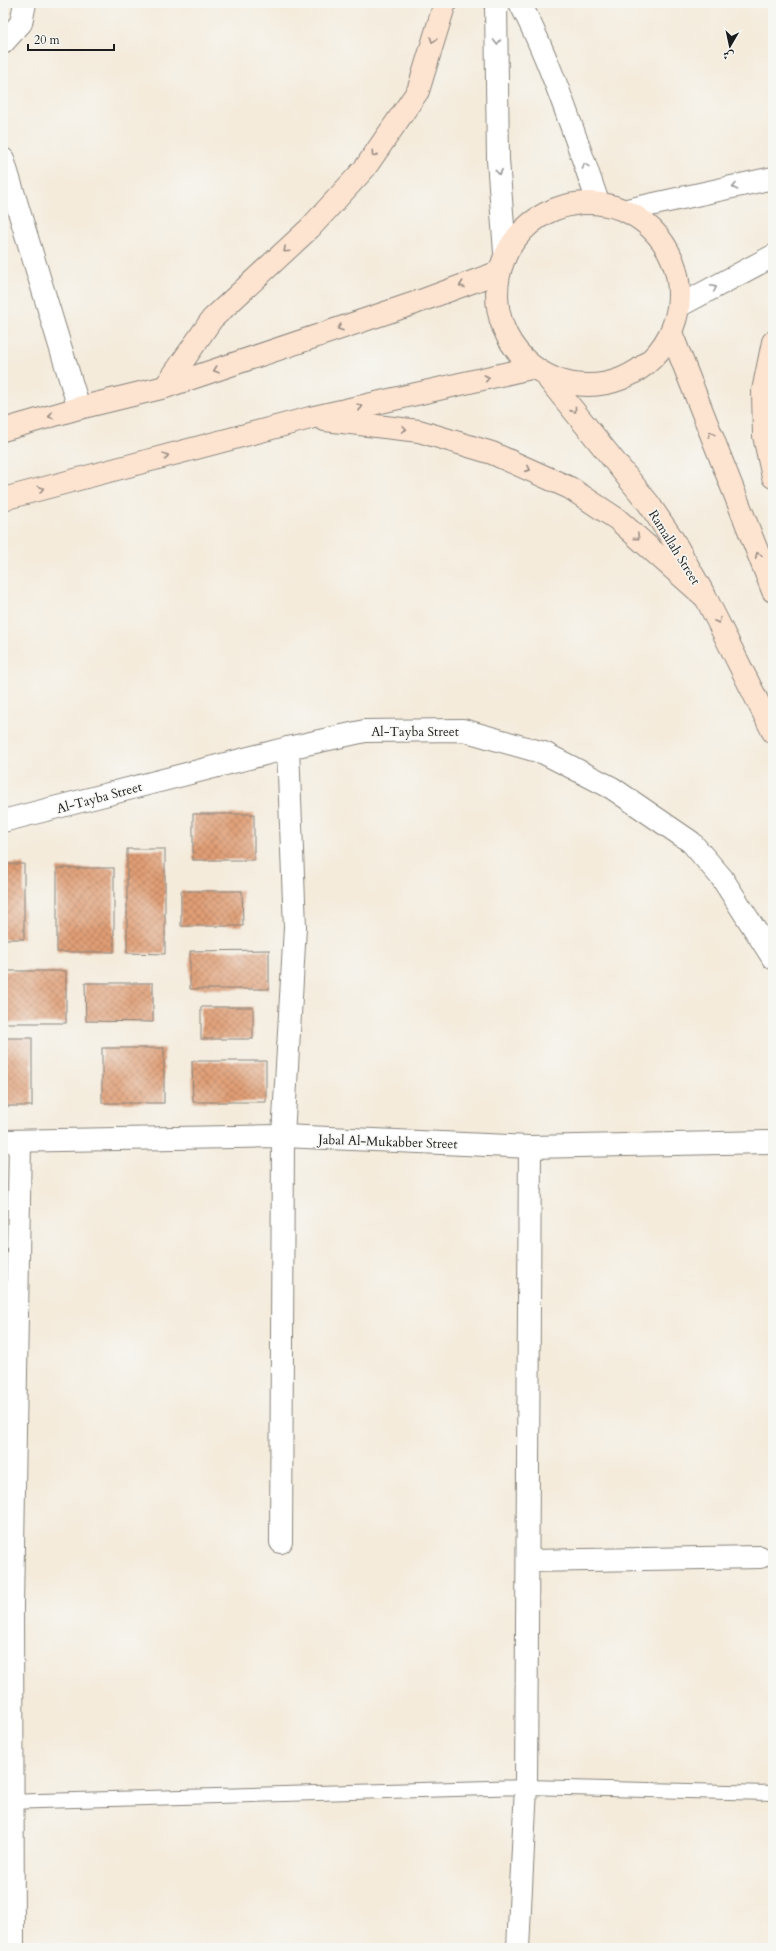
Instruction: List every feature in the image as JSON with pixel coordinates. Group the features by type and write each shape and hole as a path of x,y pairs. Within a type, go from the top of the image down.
{"main road":[{"path":"165,387 212,319 310,228 365,168 418,91 445,3"},
{"path":"598,202 628,210 655,233 670,256 678,282 679,306 672,334 656,356 636,370 615,380 586,384 549,380 531,368 513,348 504,325 498,300 502,262 521,231 542,216 564,207 598,202"},
{"path":"3,430 79,408 165,387 396,310 502,262"},
{"path":"672,334 773,591"},
{"path":"773,342 763,391 764,436 773,476"},
{"path":"3,499 310,418 531,368"},
{"name":"Ramallah Street","path":"549,380 649,504 672,538 706,598 773,732"},
{"path":"310,418 419,431 492,453 556,481 570,488 617,519 706,598"}],"street":[{"path":"3,43 21,23 25,3"},
{"path":"496,3 498,160 502,262"},
{"path":"520,3 529,19 566,113 598,202"},
{"path":"3,159 79,408"},
{"path":"628,210 773,178"},
{"path":"679,306 773,256"},
{"name":"Al-Tayba Street","path":"3,821 288,748 365,730 463,730 544,753 612,788 691,842 722,878 773,958"},
{"path":"281,1542 283,1136 295,927 288,748"},
{"name":"Jabal Al-Mukabber Street","path":"12,1141 283,1136 530,1147 773,1142"},
{"path":"12,1141 7,1605 8,1802 13,1948"},
{"path":"518,1948 526,1787 529,1561 530,1147"},
{"path":"529,1561 760,1556"}],"lane":[{"path":"8,1802 526,1787 773,1792"}],"building":[{"path":"193,814 254,814 254,860 193,860"},
{"path":"127,849 165,849 165,954 127,953"},
{"path":"3,864 24,864 24,939 3,939"},
{"path":"57,868 114,868 114,952 57,952"},
{"path":"181,891 242,891 243,926 181,926"},
{"path":"269,950 269,989 190,989 190,951"},
{"path":"3,971 66,971 66,1023 3,1023"},
{"path":"85,983 153,983 153,1022 86,1021"},
{"path":"201,1007 253,1007 253,1039 201,1039"},
{"path":"3,1038 32,1038 32,1106 3,1106"},
{"path":"102,1048 164,1048 164,1103 102,1103"},
{"path":"192,1061 266,1061 266,1102 193,1102"}]}
